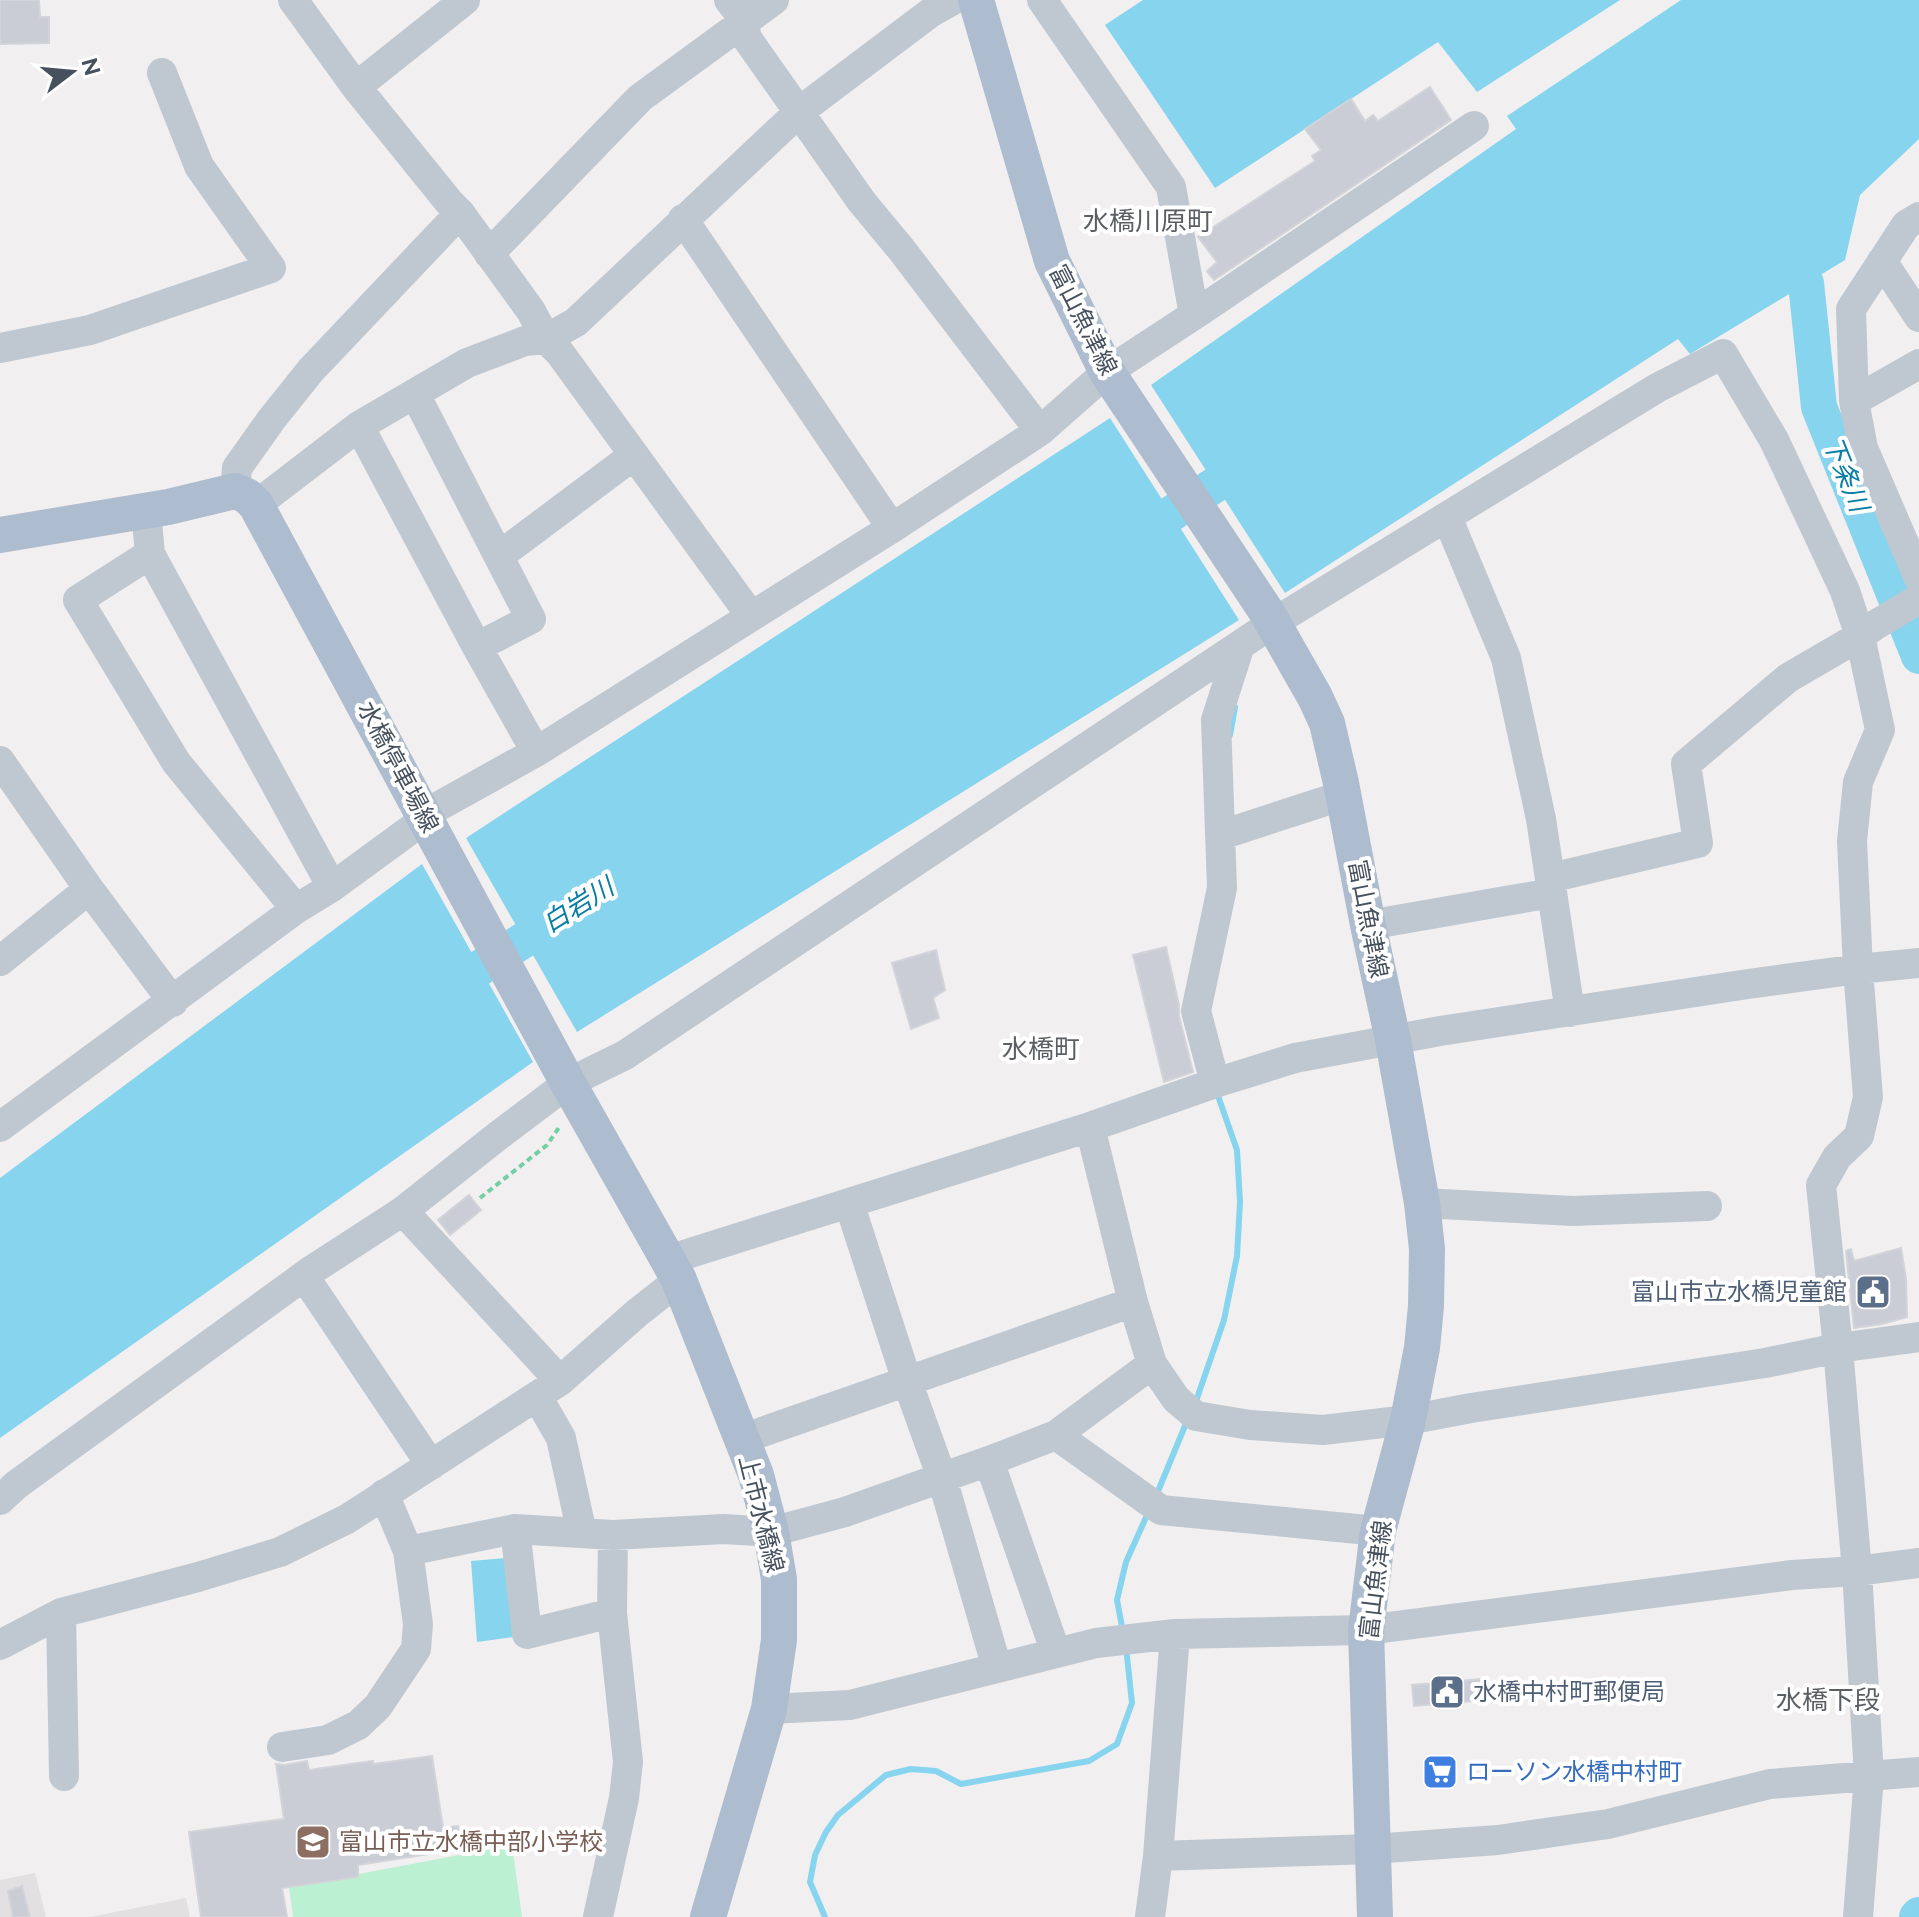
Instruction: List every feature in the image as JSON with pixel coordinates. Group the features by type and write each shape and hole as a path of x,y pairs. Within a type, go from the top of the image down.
{"main road":[{"name":"富山魚津線","path":"976,0 1052,261 1114,382 1269,617 1315,697 1327,723 1344,795 1393,1040 1422,1203 1427,1249 1422,1348 1408,1420 1378,1531 1366,1630 1375,1917"},
{"path":"0,535 168,507 245,498"},
{"name":"水橋停車場線","path":"245,498 674,1270"},
{"name":"上市水橋線","path":"674,1270 756,1475 779,1579 779,1640 769,1709 708,1917"}],"street":[{"path":"293,0 356,87 460,213 531,311 546,339 560,353 751,616"},
{"path":"356,87 465,0"},
{"path":"489,254 640,98 737,10 774,0"},
{"path":"460,213 311,370 271,420 237,468 245,498 467,363 525,341 546,339 576,322 800,111 930,13 953,0"},
{"path":"1042,0 1171,187 1194,315"},
{"path":"737,10 746,37 862,202 1040,431"},
{"path":"0,348 90,330 271,268 199,166 162,73"},
{"path":"0,1127 296,909 332,887 414,827 429,826 536,752 1040,431 1114,382 1194,315 1474,126"},
{"path":"1368,925 1551,885 1698,843 1686,764 1788,678 1869,630 1918,593 1863,448 1854,401 1851,309 1906,225 1919,217"},
{"path":"683,219 892,528"},
{"path":"1882,261 1919,317"},
{"path":"0,1500 16,1485 304,1276 403,1211 569,1084 625,1055 1240,645 1269,617 1447,517 1657,388 1723,354 1774,440 1845,591 1869,630 1880,730 1858,782 1852,841 1868,1097 1859,1136 1837,1157 1821,1185 1857,1571 1869,1776 1858,1917"},
{"path":"1854,401 1919,364"},
{"path":"415,394 531,619 477,647"},
{"path":"359,426 536,752"},
{"path":"499,556 634,455"},
{"path":"146,511 150,554 332,887"},
{"path":"1447,517 1506,658 1541,819 1570,1012"},
{"path":"150,554 78,600 176,762 296,909"},
{"path":"1215,1083 1196,1011 1222,888 1216,720 1240,645"},
{"path":"0,761 173,1002"},
{"path":"1221,835 1344,795"},
{"path":"0,961 89,889"},
{"path":"0,1645 61,1613 280,1552 347,1519 549,1388 637,1313 674,1270 849,1203 1295,1058 1570,1012 1858,969 1919,963"},
{"path":"1090,1127 1133,1302 1152,1364 1176,1399 1196,1416 1250,1425 1323,1430 1408,1420 1919,1337"},
{"path":"849,1203 942,1478 997,1668"},
{"path":"1422,1203 1573,1211 1707,1206"},
{"path":"403,1211 549,1388 582,1533"},
{"path":"304,1276 431,1465"},
{"path":"742,1439 1133,1302"},
{"path":"408,1551 515,1529 613,1535 724,1529 771,1532 845,1512 1056,1435 1152,1364"},
{"path":"1056,1435 1161,1510 1378,1531"},
{"path":"989,1461 1056,1653"},
{"path":"282,1747 328,1740 358,1725 378,1706 416,1649 418,1624 408,1551 384,1494"},
{"path":"515,1529 527,1634 612,1613"},
{"path":"598,1917 624,1798 628,1762 612,1613 613,1535"},
{"path":"769,1709 850,1705 1096,1643 1175,1634 1366,1630 1792,1575 1919,1563"},
{"path":"61,1613 64,1776"},
{"path":"1150,1917 1158,1856 1175,1634"},
{"path":"1158,1856 1372,1849 1498,1840 1608,1824 1770,1784 1919,1772"}],"path":[{"path":"480,1198 547,1145 569,1084"}],"shaded area":[{"path":"35,1873 46,1917 0,1917 0,1880"},
{"path":"186,1898 190,1917 90,1917"}],"green space":[{"path":"512,1845 522,1917 293,1917 289,1887"}],"water":[{"path":"1143,0 1620,0 1477,92 1438,42 1215,188 1105,25"},
{"path":"1681,0 1919,0 1919,139 1860,195 1845,260 1690,354 1678,339 1285,593 1151,385 1516,129 1507,116"},
{"path":"1110,418 1239,620 577,1032 466,838"},
{"path":"422,864 533,1062 0,1438 0,1178"},
{"path":"506,1558 514,1637 477,1642 471,1561"}],"building":[{"path":"0,0 39,0 40,17 49,17 49,43 0,44"},
{"path":"1430,87 1451,120 1214,280 1207,271 1217,262 1198,237 1315,161 1312,156 1321,150 1305,129 1351,99 1365,121 1373,115 1378,121"},
{"path":"1166,947 1193,1072 1164,1082 1133,955"},
{"path":"936,950 945,990 933,998 939,1018 911,1029 892,963"},
{"path":"469,1195 481,1210 450,1235 438,1220"},
{"name":"富山市立水橋児童館","path":"1901,1248 1907,1317 1854,1328 1846,1251 1851,1249 1854,1261"},
{"path":"1481,1679 1483,1700 1414,1706 1412,1685"},
{"path":"432,1756 443,1828 458,1826 462,1849 358,1865 358,1877 282,1888 287,1917 201,1917 189,1832 284,1819 276,1764 307,1761 309,1770"},
{"path":"22,1886 30,1917 13,1917 8,1891"}],"waterway":[{"name":"下条川","path":"1806,283 1819,407 1919,656"},
{"path":"1130,541 1254,459"},
{"path":"1230,735 1235,707"},
{"name":"白岩川","path":"440,991 563,915"},
{"path":"1195,1404 1224,1320 1237,1256 1240,1202 1237,1150 1217,1093"},
{"path":"1156,1496 1187,1421"},
{"path":"1123,1632 1117,1600 1126,1562 1148,1513"},
{"path":"825,1917 810,1882 815,1855 838,1815 886,1775 911,1769 936,1771 961,1784 1089,1761 1117,1744 1132,1703 1126,1647"}],"place":[{"name":"富山市立水橋児童館","path":"1873,1292"},
{"name":"水橋中村町郵便局","path":"1447,1692"},
{"name":"ローソン水橋中村町","path":"1440,1772"},
{"name":"富山市立水橋中部小学校","path":"313,1842"}],"district":[{"name":"水橋川原町","path":"1148,221"},
{"name":"水橋町","path":"1041,1049"},
{"name":"水橋下段","path":"1828,1700"}]}
